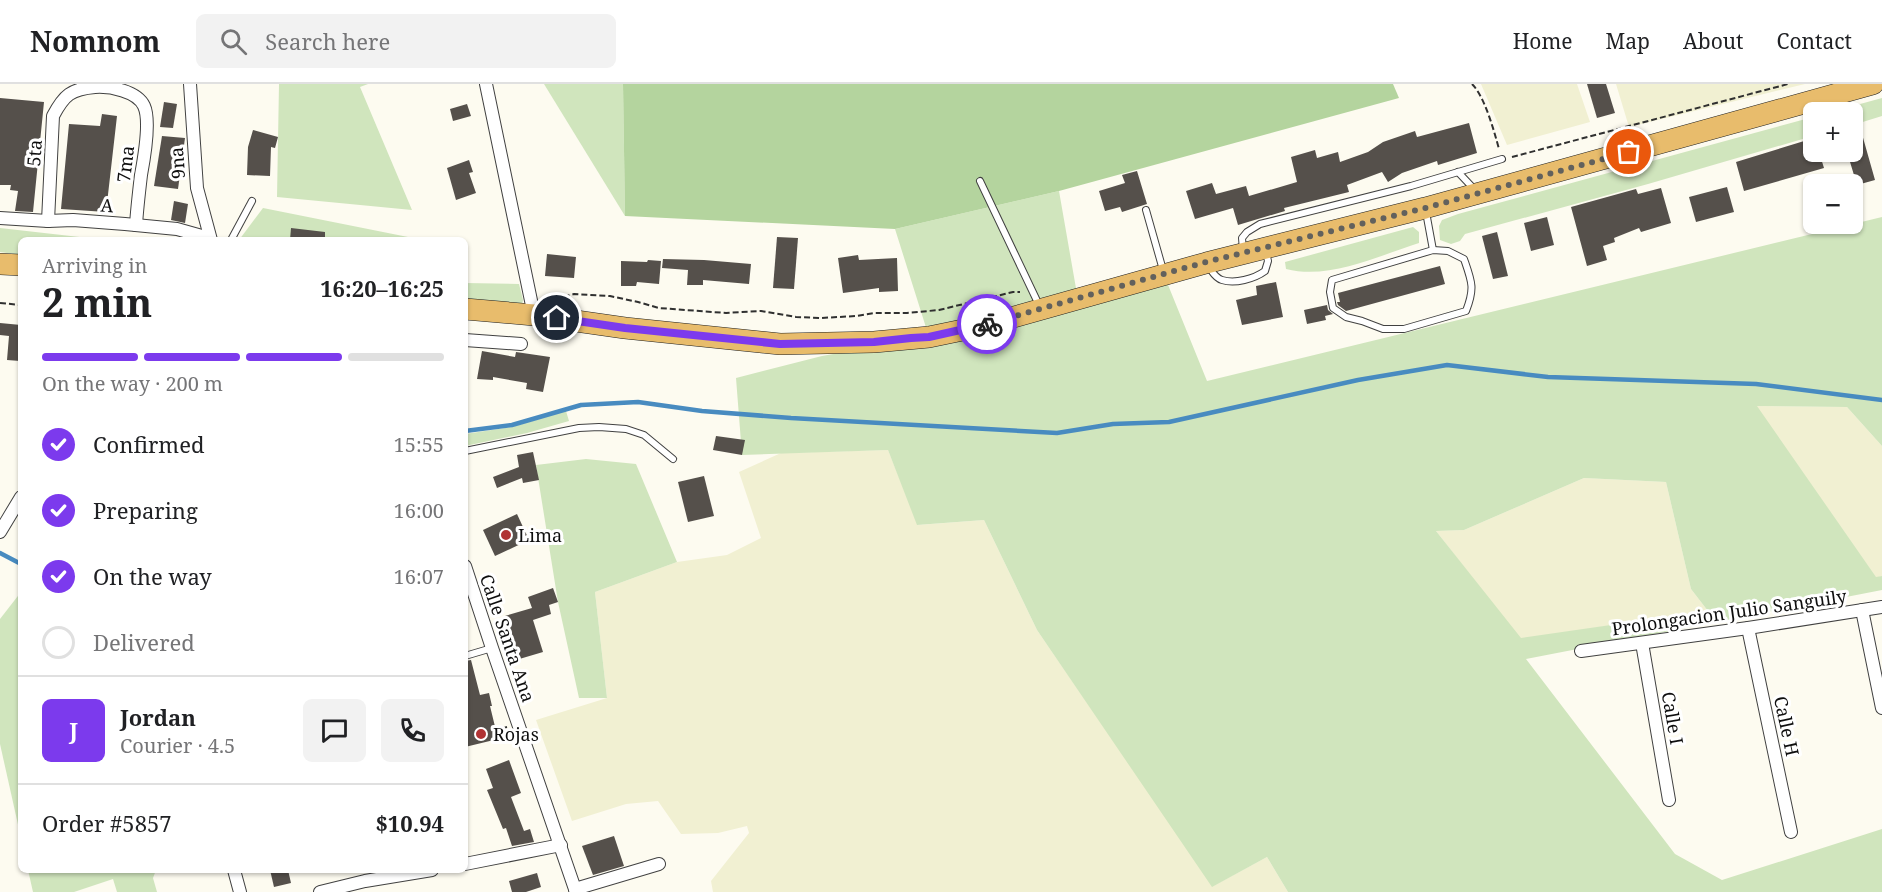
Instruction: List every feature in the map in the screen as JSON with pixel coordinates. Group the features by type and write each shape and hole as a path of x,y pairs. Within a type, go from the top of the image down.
{"highway":[{"path":"468,309 780,344 874,342 929,337 982,326 1206,262 1425,208 1695,135 1835,89 1873,84"},
{"path":"0,264 18,265"}],"street":[{"name":"9na","path":"190,84 197,188 209,237"},
{"path":"486,84 534,315"},
{"name":"5ta","path":"48,221 53,116 60,102 71,92 83,88 101,87 122,91 137,98 145,107"},
{"name":"7ma","path":"136,225 146,144 145,107"},
{"name":"A","path":"0,218 74,220 136,225 177,230 203,237"},
{"path":"468,340 521,344"},
{"path":"0,532 18,502"},
{"name":"Calle Santa Ana","path":"468,577 575,891"},
{"name":"Prolongacion Julio Sanguily","path":"1581,651 1882,607"},
{"path":"1862,610 1882,708"},
{"name":"Calle H","path":"1748,628 1791,832"},
{"name":"Calle I","path":"1642,643 1669,800"},
{"path":"468,863 561,845"},
{"path":"575,891 659,864"},
{"path":"235,873 240,892"},
{"path":"320,892 364,875 391,873"}],"lane":[{"path":"1243,253 1242,238 1260,224 1502,159"},
{"path":"1458,172 1477,193"},
{"path":"980,182 1039,309"},
{"path":"233,237 252,201"},
{"path":"1425,208 1433,250"},
{"path":"1146,210 1164,275"},
{"path":"1206,262 1214,275 1222,280 1248,279 1265,271 1268,261 1266,248"},
{"path":"1433,250 1448,251 1464,259 1471,277 1473,294 1466,311 1404,329 1383,329 1346,317 1334,308 1330,292 1332,280 1433,250"},
{"path":"468,450 579,428 599,427 626,429 644,435 673,459"},
{"path":"468,655 492,648"}],"path":[{"path":"1472,84 1480,94 1502,159 1788,84"},
{"path":"534,315 544,305 574,294 610,296 659,308 696,312 761,311 796,317 821,318 939,310 1006,293 1022,292 1029,294 1039,309"},
{"path":"0,303 18,305"}],"green space":[{"path":"279,84 368,84 360,87 412,210 277,197"},
{"path":"544,84 623,84 625,216"},
{"path":"623,84 1393,84 1399,98 1059,191 895,229 625,216"},
{"path":"1481,84 1577,84 1590,122 1507,145"},
{"path":"1616,84 1805,84 1629,127"},
{"path":"1882,98 1882,116 1863,122 1863,103"},
{"path":"1803,120 1803,139 1465,234 1460,241 1451,244 1440,240 1439,226 1442,220"},
{"path":"1059,191 1077,294 1164,275 1207,381 1812,234 1863,234 1863,222 1882,217 1882,446 1847,407 1757,406 1876,577 1882,576 1882,590 1526,659 1675,854 1722,880 1882,829 1882,892 1288,892 1267,857 1212,887 1037,630 984,520 917,525 888,450 742,455 736,378 822,356 929,337 895,229","holes":["1584,478 1666,482 1691,589 1708,611 1521,638 1436,531 1464,530"]},
{"path":"263,208 408,237 241,237"},
{"path":"1413,227 1419,232 1419,243 1371,260 1320,271 1303,272 1286,269 1285,262"},
{"path":"0,228 80,237 18,237 18,255 0,252"},
{"path":"468,283 519,284 522,305 468,303"},
{"path":"1756,406 1847,407 1882,446 1882,576 1876,578"},
{"path":"566,411 569,421 527,433 468,445 468,434 512,427"},
{"path":"888,450 918,525 984,520 1037,630 1213,886 1267,857 1288,892 713,892 711,881 749,833 747,826 718,833 681,834 658,801 626,804 572,821 536,720 607,698 595,592 677,562 727,555 761,538 739,472 781,453"},
{"path":"586,459 636,464 677,562 595,592 607,698 579,698 558,602 536,465"},
{"path":"1584,478 1666,482 1691,589 1708,611 1520,639 1436,531 1464,530"},
{"path":"18,596 18,825 0,744 0,619"},
{"path":"29,873 155,873 153,878 157,892 117,892 113,879 74,892 33,892"}],"building":[{"path":"1587,84 1606,84 1615,113 1597,118"},
{"path":"0,98 44,102 33,212 15,211 18,191 10,190 11,185 0,185"},
{"path":"164,102 177,104 173,128 160,127"},
{"path":"467,104 471,116 453,121 450,109"},
{"path":"102,114 117,116 106,212 61,209 69,124 100,126"},
{"path":"1469,123 1477,153 1438,165 1437,161 1402,173 1388,182 1382,172 1347,185 1349,192 1284,208 1285,211 1238,225 1233,208 1195,219 1186,191 1212,183 1216,194 1246,186 1249,196 1297,182 1291,157 1315,150 1317,158 1338,152 1340,162 1368,152 1383,142 1415,131 1417,137"},
{"path":"253,130 278,137 275,148 271,147 270,176 247,175 248,147"},
{"path":"162,136 185,138 178,189 154,186"},
{"path":"1863,138 1875,180 1863,183 1863,174 1854,174 1850,162 1863,162"},
{"path":"1803,141 1803,162 1822,162 1824,168 1744,191 1736,162"},
{"path":"469,160 473,172 469,173 476,193 456,200 447,168"},
{"path":"1137,171 1147,204 1122,212 1120,207 1105,211 1099,191 1125,183 1122,175"},
{"path":"1727,187 1734,212 1696,222 1689,197"},
{"path":"1661,188 1671,223 1641,232 1639,228 1614,238 1615,242 1603,246 1607,260 1587,266 1571,207 1636,189 1638,194"},
{"path":"174,201 188,204 185,223 171,220"},
{"path":"1547,217 1554,245 1531,251 1524,223"},
{"path":"291,228 325,232 325,237 290,237"},
{"path":"1497,232 1508,276 1493,279 1482,236"},
{"path":"777,237 798,238 794,289 773,288"},
{"path":"547,254 576,257 574,278 545,276"},
{"path":"858,255 859,260 897,258 898,291 879,292 879,288 843,293 838,258"},
{"path":"663,259 751,264 749,284 703,280 703,285 687,285 688,270 662,268"},
{"path":"648,260 661,261 659,284 637,282 636,286 621,286 621,261 647,262"},
{"path":"1440,266 1445,284 1346,311 1338,305 1337,302 1340,302 1338,293"},
{"path":"1276,282 1283,317 1242,325 1236,300 1257,295 1256,286"},
{"path":"1327,305 1328,310 1333,314 1325,316 1326,320 1307,324 1304,310"},
{"path":"0,323 18,325 18,361 7,360 9,336 0,335"},
{"path":"482,351 515,357 516,352 550,357 543,392 526,389 527,383 493,377 493,380 477,379"},
{"path":"716,436 745,440 742,455 713,450"},
{"path":"533,452 539,480 523,483 522,478 497,488 493,477 519,467 517,455"},
{"path":"704,476 714,516 688,522 678,482"},
{"name":"Lima","path":"517,514 529,540 495,556 483,530"},
{"path":"553,588 558,602 549,605 551,614 533,620 543,652 516,660 505,616 532,608 528,597"},
{"path":"468,660 471,660 480,695 489,693 498,739 468,746"},
{"path":"509,760 521,793 511,797 524,831 530,829 534,842 512,846 506,828 503,829 487,790 493,788 486,769"},
{"path":"614,836 624,866 593,875 582,846"},
{"path":"271,873 289,873 291,883 274,887"},
{"path":"537,873 541,887 526,892 512,892 509,881"}],"waterway":[{"path":"468,431 512,425 581,405 638,402 702,411 791,418 1057,433 1113,424 1169,422 1358,380 1447,365 1548,377 1756,384 1882,400"},
{"path":"0,553 18,562"}],"way so far":[{"path":"987,324 1206,262 1425,208 1629,152"}],"place":[{"name":"Lima","path":"506,535"},
{"name":"Rojas","path":"481,734"}],"route":[{"path":"557,318 736,341 780,344 874,342 929,337 987,324"}]}
